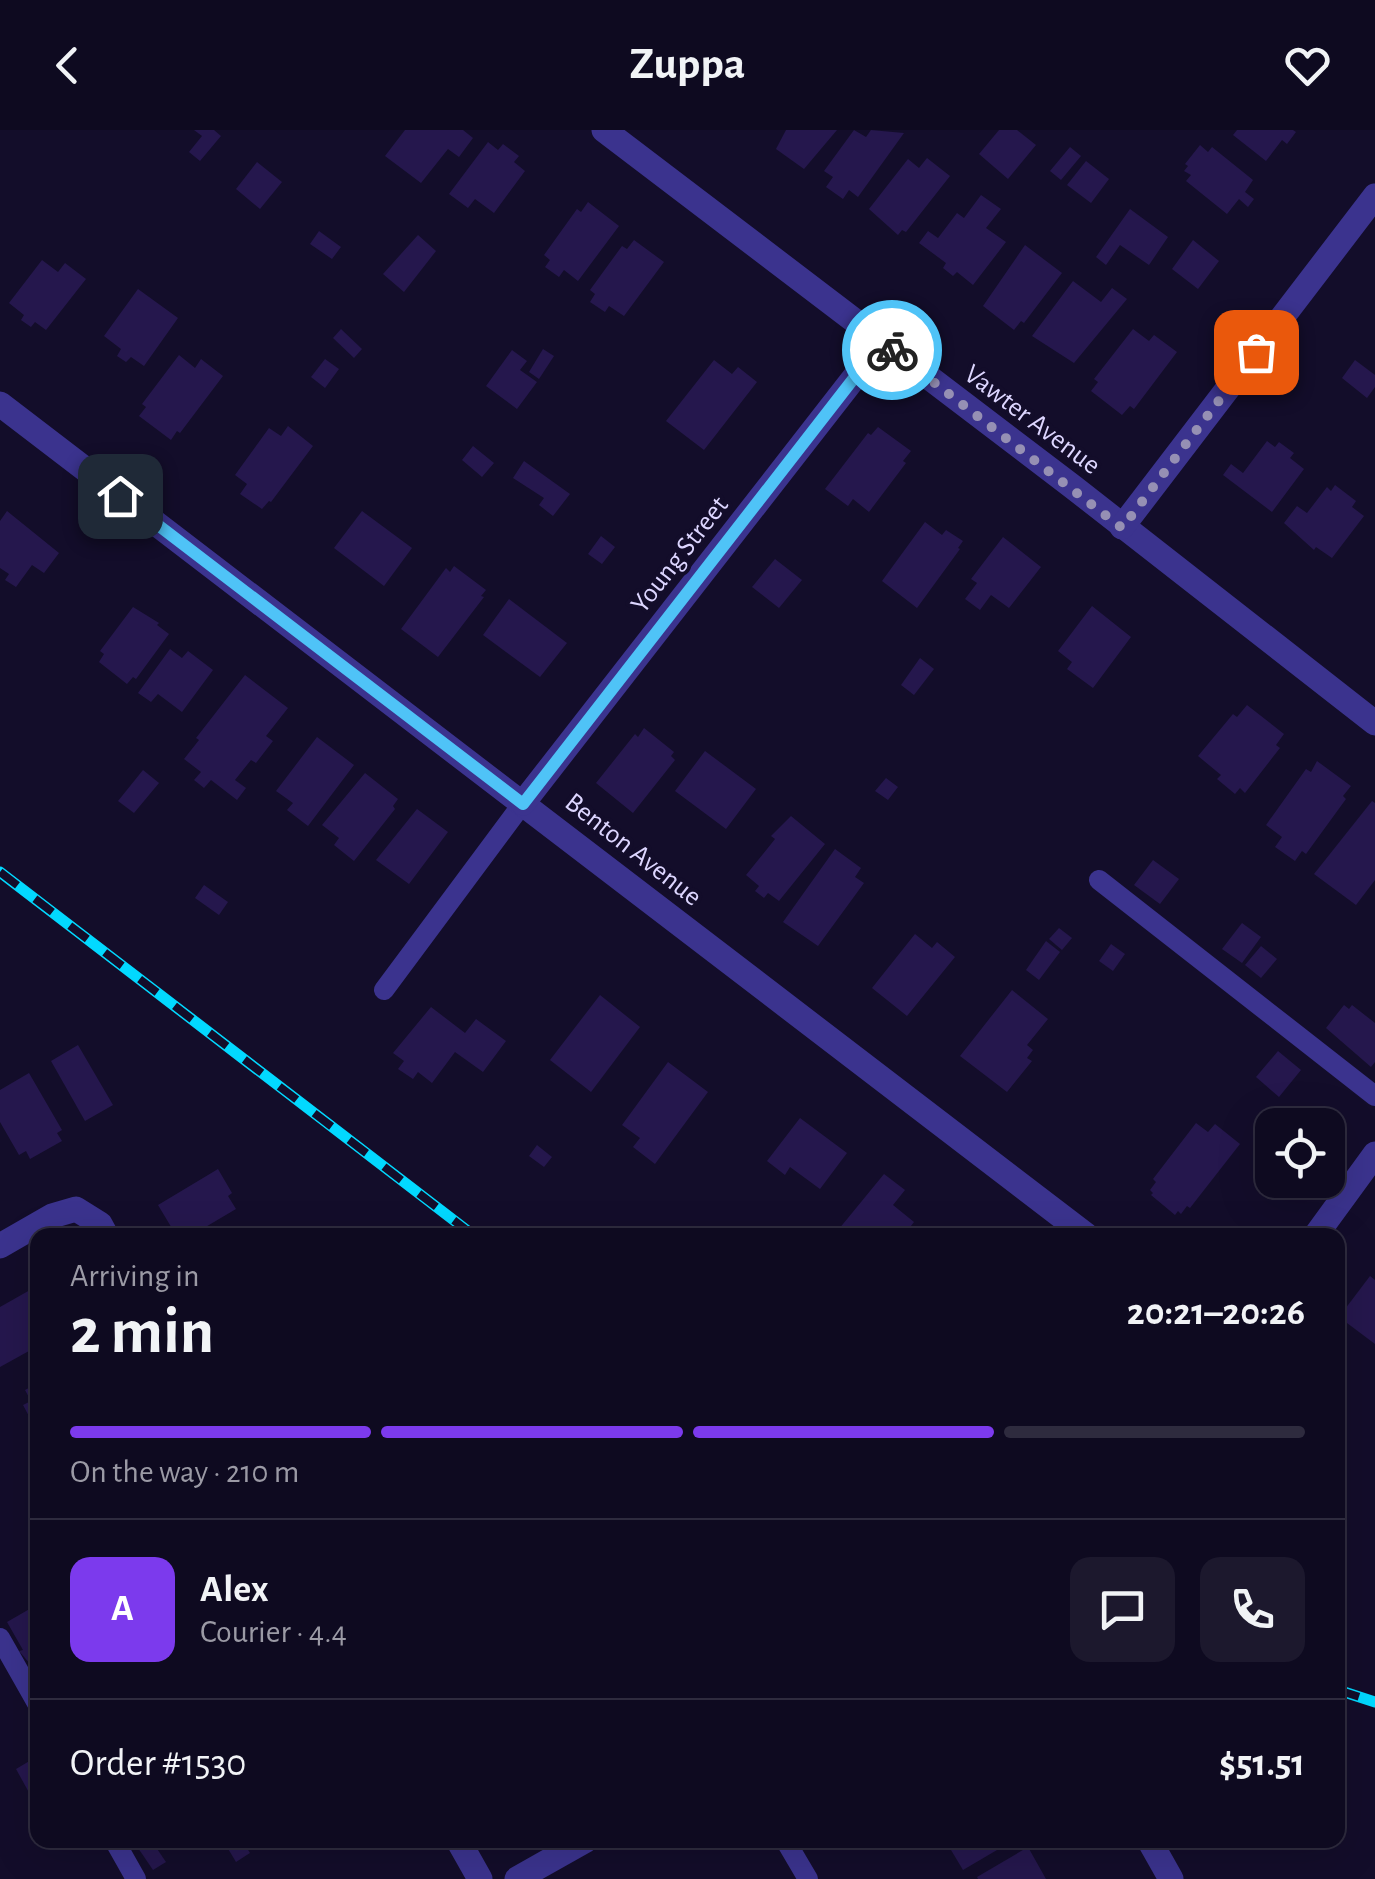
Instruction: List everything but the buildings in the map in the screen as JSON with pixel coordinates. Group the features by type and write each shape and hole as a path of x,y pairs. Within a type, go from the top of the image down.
{"street":[{"name":"Vawter Avenue","path":"604,130 1375,724"},
{"path":"1122,528 1375,196"},
{"name":"Young Street","path":"523,804 882,342"},
{"name":"Benton Avenue","path":"0,404 1077,1228"},
{"path":"1321,1228 1375,1154"},
{"path":"31,1228 76,1209 102,1228"},
{"path":"0,1246 30,1229"},
{"path":"463,1848 480,1879"},
{"path":"517,1879 572,1848"},
{"path":"1154,1848 1171,1879"}],"lane":[{"path":"384,990 523,804"},
{"path":"1099,880 1375,1096"},
{"path":"0,1638 30,1691"},
{"path":"119,1848 136,1879"},
{"path":"790,1848 808,1879"}],"railway":[{"path":"0,872 464,1228"},
{"path":"1345,1692 1375,1702"}],"way so far":[{"path":"892,350 1122,528 1256,352"}],"route":[{"path":"120,496 523,804 882,342 892,350"}]}
